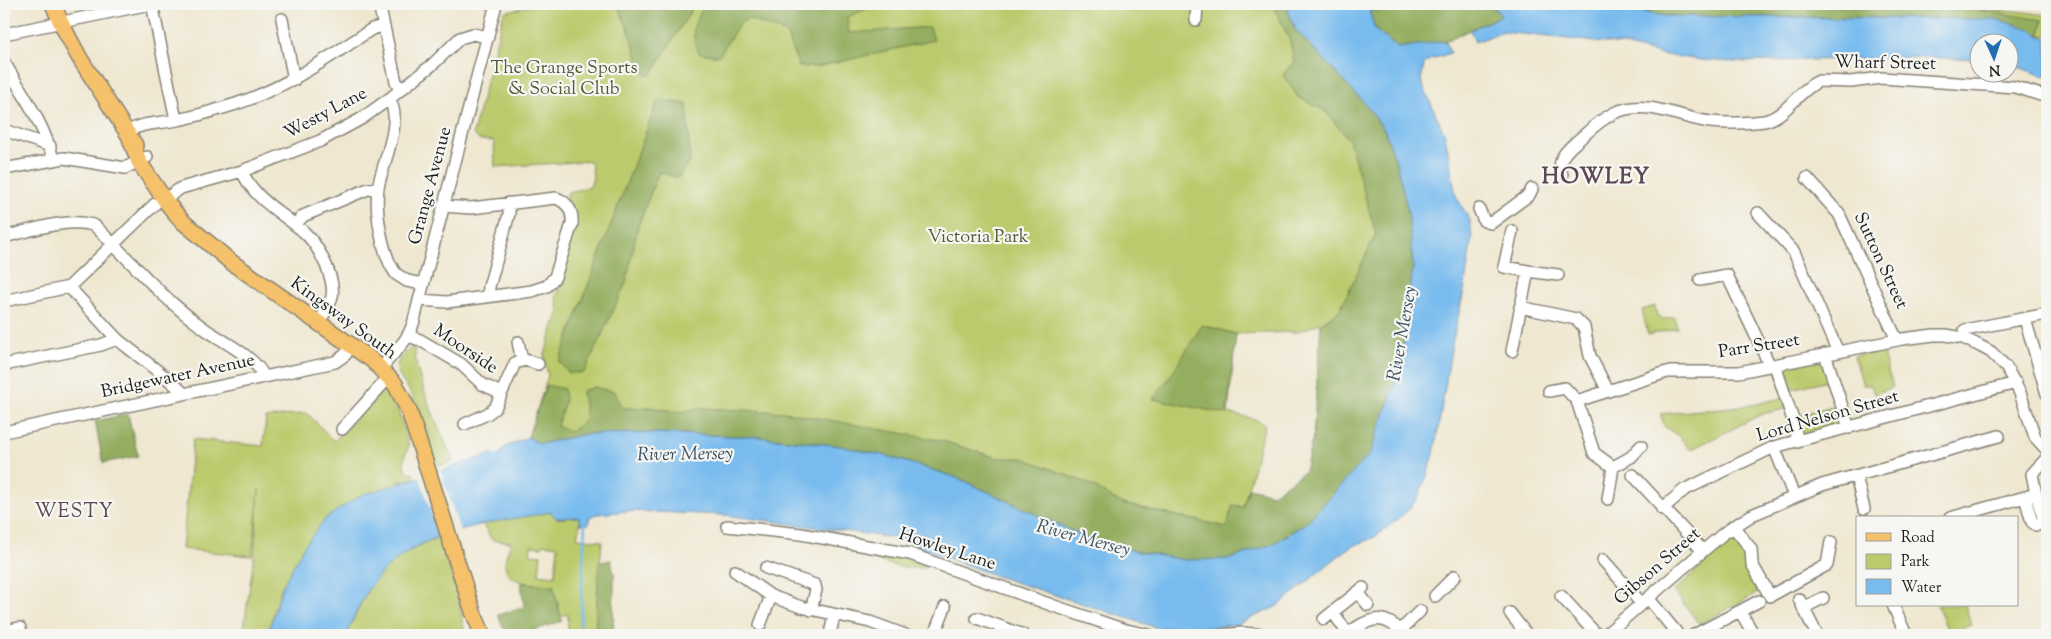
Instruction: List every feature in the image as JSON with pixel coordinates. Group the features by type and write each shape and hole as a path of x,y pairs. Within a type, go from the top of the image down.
{"main road":[{"name":"Kingsway South","path":"53,4 54,24 78,57 128,135 164,199 231,262 352,345 386,372 406,402 473,612"},
{"path":"473,612 474,635"},
{"path":"473,612 482,635"}],"street":[{"path":"4,34 151,4 176,120"},
{"path":"379,4 396,82 400,90"},
{"name":"Grange Avenue","path":"342,429 386,372 389,356 400,348 408,336 496,4"},
{"path":"1196,20 1197,4"},
{"path":"282,19 294,80"},
{"path":"128,135 144,124 176,120 237,104 294,80 372,29 383,26"},
{"name":"Westy Lane","path":"164,199 192,185 242,171 320,142 361,119 389,99 432,65 460,38 473,34 488,37"},
{"path":"4,62 39,123 50,146 53,159"},
{"name":"Wharf Street","path":"1562,175 1560,161 1564,153 1607,116 1632,108 1655,108 1710,122 1743,123 1773,118 1819,81 1851,82 1881,78 2015,87 2047,97"},
{"path":"389,99 394,109 394,124 378,188 377,208 380,229 394,271 402,279 423,284"},
{"path":"4,130 50,146"},
{"path":"4,169 53,159 74,158 118,168 128,167 143,159"},
{"path":"242,171 254,192 306,233 320,254 334,290 332,302 319,322"},
{"name":"Sutton Street","path":"1807,178 1839,214 1897,340"},
{"path":"295,225 303,216 368,189 378,188"},
{"path":"1478,209 1484,221 1491,223 1529,196 1532,189"},
{"path":"419,300 446,302 537,290 550,285 555,277 572,219 567,204 560,200 545,198 471,208 443,206"},
{"path":"4,301 69,287 164,199"},
{"path":"488,296 509,214 509,203"},
{"path":"1758,213 1794,252 1838,352"},
{"path":"4,237 74,222 86,222 95,226 166,298 184,314 255,363 264,377"},
{"path":"1512,231 1504,267 1558,275"},
{"path":"1512,351 1528,271"},
{"path":"1700,280 1727,275 1772,365 1792,417 1798,442"},
{"path":"69,287 116,340 174,383 184,394"},
{"path":"1520,307 1576,319 1584,327 1590,356 1608,391"},
{"path":"1965,330 2047,314"},
{"path":"2026,318 2045,377 2047,394"},
{"name":"Parr Street","path":"1577,401 1667,372 1739,372 1918,336 1946,335 1970,341 1991,352 1999,360 2016,383 2036,436 2047,450"},
{"name":"Moorside","path":"408,336 420,340 454,360 482,384 501,393"},
{"path":"4,365 101,345 116,340"},
{"path":"518,342 522,360"},
{"name":"Bridgewater Avenue","path":"4,432 335,362 352,345"},
{"path":"1825,354 1849,428"},
{"name":"Moorside","path":"468,419 493,410 513,365 522,360 538,364"},
{"name":"Lord Nelson Street","path":"1662,508 1684,490 1774,447 2016,383"},
{"path":"1550,391 1565,388 1577,401 1594,453 1613,467"},
{"name":"Gibson Street","path":"1605,635 1733,526 1752,515 1794,496 1856,476 1998,436"},
{"path":"1613,467 1631,457 1641,446"},
{"path":"1774,447 1794,496"},
{"path":"1967,515 2031,495 2032,474 2047,458"},
{"path":"1608,499 1613,467"},
{"path":"1633,476 1703,551"},
{"path":"1856,476 1864,509"},
{"name":"Howley Lane","path":"727,526 802,534 910,554 1122,629 1149,635"},
{"path":"1733,526 1751,549 1752,564 1770,596 1827,565 1831,542"},
{"path":"1603,560 1676,632"},
{"path":"766,568 815,585 816,590 811,610"},
{"path":"735,572 771,596 811,610 870,622 902,635"},
{"path":"1435,596 1455,576"},
{"path":"1368,605 1360,590 1328,616 1347,634 1370,620 1378,619 1385,620 1403,633 1420,611"},
{"path":"760,625 771,596"},
{"path":"1562,596 1597,635"},
{"path":"1817,635 1801,604 1823,598"},
{"path":"1694,635 1760,601"},
{"path":"1893,606 1906,635"},
{"path":"934,635 945,607"},
{"path":"1740,611 1754,635"},
{"path":"1510,613 1527,635"},
{"path":"830,635 834,615"},
{"path":"977,618 1009,633 1023,635"},
{"path":"4,631 20,628"},
{"path":"1222,635 1251,633 1265,635"}],"green space":[{"name":"Victoria Park","path":"539,4 617,4 650,76 695,4 1286,4 1295,29 1368,107 1395,158 1361,296 1321,323 1296,332 1236,334 1228,413 1255,419 1265,425 1243,507 1233,505 1226,527 1123,504 1091,540 528,437 548,376 544,357 559,310 556,295 561,289 557,282 576,216 566,199 568,192 590,187 593,177 591,161 495,167 494,141 479,140 473,134 504,12"},
{"path":"617,4 695,4 650,76 642,72 628,28"},
{"path":"706,4 878,4 847,17 849,33 930,27 934,40 817,67 799,67 786,33 748,19 740,23 719,56 699,53 693,33 695,22"},
{"path":"1272,4 1286,4 1295,29 1368,107 1385,131 1395,158 1408,211 1413,266 1401,367 1370,454 1306,523 1273,544 1230,559 1185,560 1140,552 1091,540 958,478 887,456 835,445 759,437 656,433 585,434 540,444 528,437 546,385 564,389 565,401 557,426 571,432 586,419 582,391 594,387 615,392 623,408 649,407 680,412 702,408 785,412 939,440 998,458 1023,458 1087,483 1123,504 1226,527 1233,505 1243,507 1249,488 1273,494 1305,471 1313,436 1321,323 1339,311 1376,234 1349,140 1325,111 1298,97 1283,75 1294,61 1290,41"},
{"path":"1380,4 1491,4 1501,16 1445,41 1399,49 1375,30 1369,9 1380,11"},
{"path":"1598,4 1763,4 1973,9 2043,20 2040,36 2031,29 1930,18 1664,16"},
{"path":"1973,9 2017,11 2047,15 2047,36 2040,35 2043,21"},
{"path":"658,100 687,104 690,161 678,178 659,172 638,226 626,283 584,373 569,373 559,362"},
{"path":"1655,306 1657,317 1663,319 1675,317 1677,328 1648,335 1642,310"},
{"path":"1202,325 1236,334 1227,414 1153,399 1171,375"},
{"path":"415,346 415,357 423,386 453,461 439,466 437,460 435,461 417,404 397,370 401,357"},
{"path":"1882,351 1893,387 1874,394 1871,385 1863,385 1854,356"},
{"path":"1825,354 1832,379 1783,391 1775,365"},
{"path":"386,388 399,413 409,446 404,458 405,466 409,472 414,474 415,478 400,482 282,587 267,635 243,635 254,556 259,489 252,556 182,549 193,439 263,446 266,418 307,413 334,441"},
{"path":"1786,397 1790,408 1762,414 1690,450 1680,437 1665,427 1660,414 1752,405"},
{"path":"1841,404 1849,428 1798,442 1792,417"},
{"path":"128,414 138,456 103,463 95,421"},
{"path":"551,512 557,518 579,517 580,524 577,538 602,541 600,563 611,560 614,574 613,635 572,635 568,629 568,614 560,616 553,585 531,584 515,579 510,575 506,569 505,561 511,542 492,540 482,523","holes":["543,544 558,546 555,576 539,574 541,555 530,554 531,546 542,547"]},
{"path":"1735,535 1738,536 1765,589 1699,624 1674,591"},
{"path":"439,537 458,596 465,635 348,635 349,628 374,580 399,558"},
{"path":"865,552 898,555 926,567 910,568 894,565 864,554"},
{"path":"611,560 614,574 613,635 595,635 599,563"},
{"path":"521,583 553,585 562,621 520,635 507,635 498,615 524,607"},
{"path":"1937,606 1965,606 1971,625 1949,634"}],"water":[{"name":"River Mersey","path":"1286,4 1380,4 1381,11 1369,10 1375,30 1398,48 1445,41 1450,53 1429,60 1424,64 1421,81 1445,135 1456,196 1470,221 1472,238 1434,454 1416,501 1404,514 1375,537 1351,547 1278,606 1238,624 1219,627 1158,628 999,577 895,538 725,515 629,511 597,514 589,518 589,524 580,524 579,517 556,518 551,512 452,532 428,541 407,552 387,568 370,587 349,628 348,635 267,635 282,587 304,546 326,518 361,495 491,454 500,455 504,448 528,437 540,444 585,434 656,433 759,437 835,445 887,456 958,478 1091,540 1139,552 1185,560 1230,559 1273,544 1306,523 1370,454 1401,367 1413,266 1408,211 1395,158 1385,131 1368,107 1295,29"},
{"path":"1492,4 1598,4 1664,16 1995,19 2031,29 2040,36 2047,38 2047,77 2018,67 2018,32 1968,32 1968,59 1923,57 1734,62 1701,60 1659,54 1624,45 1503,32 1475,42 1470,30 1501,16"}],"pier":[{"path":"440,469 460,531 440,540 419,475"}],"waterway":[{"path":"580,635 585,524"}],"district":[{"name":"HOWLEY","path":"1596,178"},
{"name":"WESTY","path":"74,512"}],"park label":[{"name":"The Grange Sports & Social Club","path":"564,79"}]}
